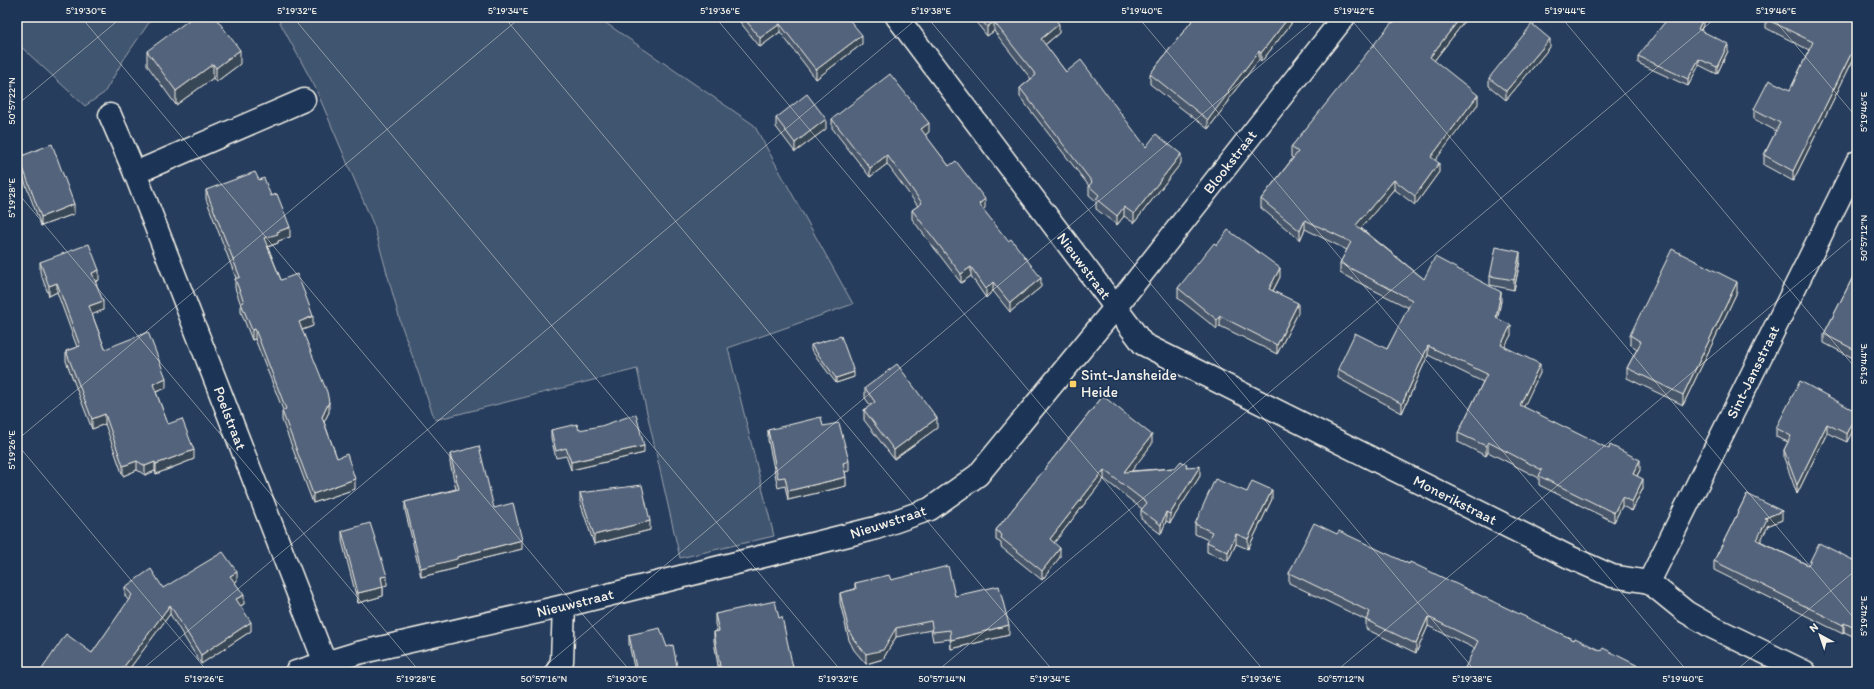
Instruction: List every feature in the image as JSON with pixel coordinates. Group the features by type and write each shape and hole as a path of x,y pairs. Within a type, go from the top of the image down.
{"street":[{"name":"Nieuwstraat","path":"296,672 358,653 564,606 876,528 930,509 978,475 1115,308 897,17"},
{"name":"Blookstraat","path":"1115,308 1344,17"},
{"path":"135,173 304,100"},
{"name":"Poelstraat","path":"110,115 135,173 325,663"},
{"name":"Sint-Jansstraat","path":"1649,582 1857,162"},
{"name":"Monerikstraat","path":"1115,308 1143,344 1567,556 1612,576 1649,582 1686,612 1712,627 1805,672"},
{"path":"558,672 562,661 564,606"}],"shaded area":[{"path":"17,17 153,17 124,59 104,93 85,106 17,43"},
{"path":"277,17 597,17 754,125 853,304 728,348 774,536 680,558 637,369 435,420 401,324 374,226 315,87"}],"building":[{"path":"193,17 215,17 240,50 216,68 213,64 176,91 147,51"},
{"path":"743,17 847,17 862,35 816,70 780,24 760,38"},
{"path":"979,17 1054,17 1059,24 1041,39 1066,72 1081,60 1146,147 1156,134 1181,154 1134,214 1124,207 1117,216 1096,199 1099,195 1089,186 1092,182 1020,88 1036,75 994,22 987,27"},
{"path":"1195,17 1289,17 1261,53 1259,51 1208,120 1150,74"},
{"path":"1398,17 1461,17 1430,57 1478,95 1431,157 1439,163 1415,196 1394,180 1356,225 1424,279 1435,257 1501,292 1496,318 1511,325 1501,345 1540,364 1520,405 1609,449 1610,445 1640,460 1633,474 1643,479 1632,502 1622,497 1614,513 1539,476 1542,470 1488,442 1486,446 1458,433 1487,374 1428,346 1402,404 1338,369 1355,333 1387,349 1412,300 1340,263 1351,242 1305,220 1300,231 1261,199 1298,152 1291,147 1392,22 1393,23"},
{"path":"1669,17 1700,17 1703,19 1698,29 1728,44 1717,67 1699,59 1688,79 1638,56"},
{"path":"1767,17 1857,17 1857,42 1793,171 1764,155 1780,123 1754,109 1769,80 1790,90 1813,42 1766,19"},
{"path":"1532,24 1550,39 1506,91 1489,78"},
{"path":"890,74 929,123 921,129 949,166 956,161 985,199 979,204 1008,241 1011,239 1041,278 1010,303 993,282 986,289 971,267 961,274 912,210 922,203 887,155 870,168 832,119"},
{"path":"807,94 826,119 795,143 776,118"},
{"path":"52,144 74,204 41,217 19,157"},
{"path":"255,172 259,180 264,178 271,196 277,194 290,227 277,232 278,234 264,238 281,280 297,274 305,294 313,316 299,322 327,392 329,402 322,417 337,458 347,454 355,479 313,494 282,411 286,409 255,329 252,330 241,303 244,302 235,279 240,277 206,190"},
{"path":"1228,230 1280,268 1269,289 1298,303 1277,345 1220,316 1217,320 1178,288 1214,243 1217,245"},
{"path":"89,244 99,270 92,273 103,301 89,306 105,349 148,332 166,378 153,384 168,424 182,419 194,450 156,464 155,462 145,466 137,461 123,466 105,414 92,419 66,351 80,346 57,283 49,286 40,262"},
{"path":"1496,247 1520,252 1514,280 1490,276"},
{"path":"1672,249 1737,282 1683,395 1627,368 1641,342 1630,335"},
{"path":"1857,269 1857,351 1824,334"},
{"path":"841,336 854,372 836,378 811,345"},
{"path":"897,364 937,418 894,450 864,410 875,402 865,388"},
{"path":"1800,381 1857,412 1857,414 1847,434 1827,424 1797,485 1784,450 1791,436 1776,428"},
{"path":"1103,396 1152,435 1124,472 1175,468 1181,461 1187,465 1186,467 1200,466 1170,514 1166,512 1161,525 1141,510 1147,503 1104,470 1050,539 1060,548 1042,571 1001,538 1002,535 996,530"},
{"path":"636,414 644,446 571,462 566,448 556,451 551,430 577,424 579,430 601,426"},
{"path":"821,417 823,426 839,423 849,461 843,463 846,477 788,491 785,477 778,478 768,430"},
{"path":"479,446 494,508 513,503 522,540 421,568 405,502 459,489 450,454"},
{"path":"1215,479 1247,492 1252,481 1272,490 1248,539 1236,534 1228,552 1207,542 1212,532 1195,524"},
{"path":"642,485 650,521 594,535 580,493"},
{"path":"1747,494 1782,511 1765,518 1767,519 1757,540 1808,565 1819,543 1857,562 1857,629 1844,623 1843,625 1714,561"},
{"path":"370,523 387,576 381,577 383,587 358,593 342,531"},
{"path":"1314,523 1337,534 1339,531 1409,564 1410,562 1574,640 1575,638 1601,651 1603,648 1650,672 1463,672 1478,641 1428,617 1416,644 1366,620 1370,612 1289,573"},
{"path":"223,552 237,572 230,576 244,595 236,599 251,622 201,655 170,605 120,672 40,672 66,634 92,653 132,595 125,587 151,569 163,588"},
{"path":"948,566 955,596 999,586 1009,625 951,640 950,630 933,632 931,621 896,628 883,650 866,654 854,640 849,631 840,593 856,589 855,583 889,575 891,580"},
{"path":"775,601 779,618 782,617 794,672 721,672 714,632 719,631 715,614"},
{"path":"660,628 667,647 673,645 678,672 637,672 629,635"}],"place":[{"name":"Sint-Jansheide Heide","path":"1073,384"}]}
